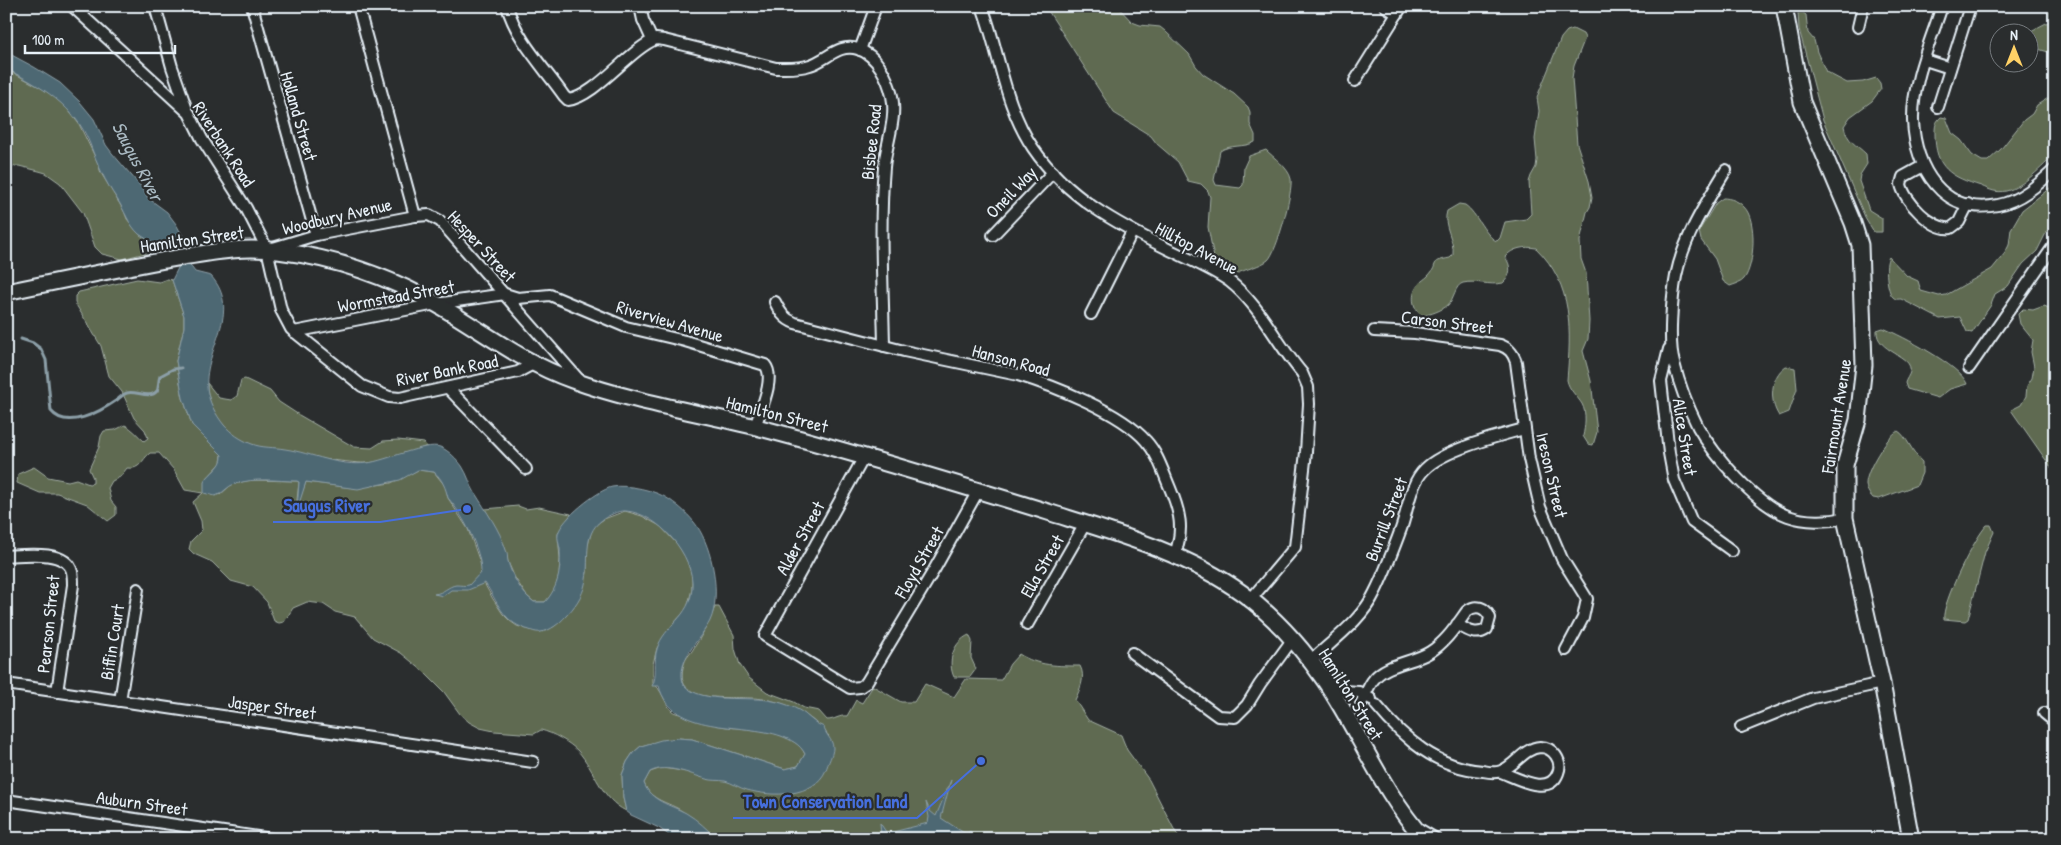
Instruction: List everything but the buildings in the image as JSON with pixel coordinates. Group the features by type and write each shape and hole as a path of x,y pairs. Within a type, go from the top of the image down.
{"main road":[{"name":"Fairmount Avenue","path":"1784,6 1802,102 1853,222 1861,249 1864,365 1858,420 1845,465 1845,518 1882,683 1911,839"},
{"name":"Hamilton Street","path":"6,292 167,260 244,249 267,249 313,256 384,278 436,304 533,364 583,384 652,404 755,427 864,457 978,490 1175,554 1219,578 1251,599 1292,640 1330,690 1394,800 1424,839"}],"street":[{"name":"Riverbank Road","path":"72,6 189,113 202,139 246,208 267,249"},
{"path":"155,6 172,67 189,113"},
{"name":"Holland Street","path":"252,6 316,235"},
{"path":"358,6 415,216"},
{"path":"507,6 511,21 522,39 568,100 573,100 589,90 652,40 664,40 776,68 810,65 843,47 860,50 876,6"},
{"path":"640,6 643,20 652,40"},
{"name":"Hilltop Avenue","path":"982,6 1006,94 1033,149 1053,172 1082,200 1132,232 1215,273 1240,291 1306,380 1309,404 1306,452 1295,547 1251,599"},
{"path":"1355,81 1400,10 1385,6"},
{"path":"1858,27 1863,6"},
{"path":"1942,6 1916,88 1913,112 1916,143 1922,166 1932,182 1943,193 1968,204 1988,206 2007,202 2028,192 2055,169"},
{"path":"1938,107 1970,6"},
{"name":"Bisbee Road","path":"860,50 873,57 885,76 894,105 886,148 883,186 884,346"},
{"path":"1924,60 1950,68"},
{"path":"1922,166 1903,177 1901,184 1906,196 1926,218 1940,228 1950,228 1959,222 1968,204"},
{"path":"1726,170 1695,223 1684,248 1676,276 1672,336 1673,362 1698,426 1737,478 1768,505 1790,517 1821,520 1845,518"},
{"name":"Oneil Way","path":"993,235 1053,172"},
{"name":"Hesper Street","path":"415,216 429,215 440,221 583,384"},
{"name":"Woodbury Avenue","path":"267,249 316,235 415,216"},
{"path":"1091,314 1132,232"},
{"path":"1969,368 2055,244"},
{"name":"River Bank Road","path":"267,249 280,310 294,332 362,386 389,397 414,396 518,372 533,364"},
{"name":"Wormstead Street","path":"294,332 436,304 505,294"},
{"name":"Riverview Avenue","path":"505,294 518,298 550,295 626,327 685,341 765,365 768,369 769,382 755,427"},
{"name":"Hanson Road","path":"775,302 781,314 788,320 884,346 1036,380 1115,417 1138,432 1156,454 1172,494 1181,526 1180,541 1175,554"},
{"name":"Carson Street","path":"1374,331 1415,333 1500,346 1512,353"},
{"name":"Alice Street","path":"1672,336 1662,381 1669,453 1674,480 1692,522 1732,551"},
{"name":"Ireson Street","path":"1512,353 1516,362 1524,429 1535,489 1547,527 1562,559 1587,599 1582,618 1566,650"},
{"path":"448,388 526,469"},
{"name":"Burrill Street","path":"1310,662 1353,622 1375,594 1401,528 1414,487 1424,469 1436,461 1474,444 1524,429"},
{"name":"Alder Street","path":"765,636 864,457"},
{"name":"Floyd Street","path":"765,636 850,688 860,687 866,683 934,570 978,490"},
{"name":"Ella Street","path":"1027,625 1085,524"},
{"name":"Pearson Street","path":"6,556 47,555 63,561 72,572 72,585 57,692"},
{"name":"Biffin Court","path":"120,701 138,588"},
{"path":"1344,714 1363,699 1373,681 1380,674 1428,654 1444,640 1457,624"},
{"path":"1132,653 1218,716 1235,717 1247,705 1292,640"},
{"path":"1741,728 1813,698 1882,683"},
{"name":"Jasper Street","path":"6,684 533,762"},
{"path":"1330,690 1352,690 1369,703 1376,705 1402,734 1433,757 1462,768 1501,772 1535,785 1543,785 1550,783 1556,778 1559,763 1554,752 1547,748 1539,747 1532,749 1501,772"},
{"path":"2044,713 2055,722"},
{"name":"Auburn Street","path":"6,800 272,839"},
{"path":"1413,826 1436,839"}],"green space":[{"path":"1045,6 1117,6 1132,22 1140,25 1160,27 1189,54 1203,74 1234,94 1248,107 1255,142 1228,147 1220,151 1214,180 1216,185 1240,188 1243,185 1244,167 1249,156 1266,150 1290,175 1291,186 1287,208 1276,246 1268,260 1236,274 1214,258 1208,227 1210,197 1208,191 1201,184 1188,181 1178,162 1157,144 1151,136 1114,113"},
{"path":"2049,6 2055,6 2055,57 2052,53 2038,49 2038,27 2050,21"},
{"path":"1801,11 1806,15 1808,33 1814,40 1826,72 1847,83 1863,82 1876,78 1880,83 1881,89 1872,101 1850,117 1844,126 1847,136 1866,154 1867,164 1860,175 1859,181 1869,210 1882,218 1882,232 1874,232 1865,217 1823,120 1799,29 1798,13"},
{"path":"1573,29 1583,34 1585,38 1574,66 1572,78 1577,144 1592,197 1580,241 1581,259 1586,273 1589,321 1588,339 1583,351 1591,381 1597,432 1593,445 1588,444 1583,436 1584,408 1569,387 1567,380 1569,326 1564,293 1548,262 1536,248 1519,248 1505,257 1510,271 1503,283 1473,282 1460,284 1448,305 1439,311 1422,316 1416,309 1413,301 1416,288 1428,276 1437,262 1450,258 1453,255 1446,222 1447,211 1459,204 1465,205 1489,235 1497,241 1500,238 1505,222 1526,219 1531,214 1529,182 1537,160 1535,139 1539,111 1537,97 1561,38 1567,31"},
{"path":"6,69 47,91 65,106 79,124 101,173 127,219 140,235 168,250 153,251 122,259 102,254 95,247 83,213 60,183 46,173 19,166 6,166"},
{"path":"2055,70 2055,154 2039,170 2026,181 2012,189 1999,192 1961,179 1947,169 1938,155 1936,146 1935,127 1941,117 1946,118 1952,133 1961,140 1972,155 1982,161 1988,161 2001,149 2024,120 2032,114 2037,105 2050,97"},
{"path":"2055,184 2055,223 2048,229 2037,251 2023,264 2008,286 1995,294 1991,305 1972,333 1967,332 1960,317 1940,319 1901,299 1893,297 1886,271 1889,257 1907,276 1918,281 1921,291 1939,296 1946,295 1992,269 2005,253 2009,245 2011,229 2022,210"},
{"path":"1723,198 1734,200 1744,207 1751,221 1753,231 1752,253 1748,272 1743,280 1730,286 1723,281 1715,259 1701,240 1699,231 1716,203"},
{"path":"137,279 159,282 167,279 172,280 184,316 184,327 176,361 183,398 192,425 222,455 221,463 206,479 220,495 232,484 251,480 297,481 299,482 296,509 306,482 345,487 362,487 391,483 418,470 434,472 446,487 448,498 468,529 481,565 484,583 493,599 503,614 517,626 540,632 555,626 587,573 587,549 594,526 604,519 625,511 642,516 660,526 678,545 686,558 692,576 692,589 687,609 673,624 657,648 653,664 653,683 659,689 669,708 674,712 716,725 767,732 790,739 799,745 805,754 798,766 785,769 692,739 678,738 656,742 641,746 627,762 622,775 623,798 626,811 617,806 604,792 584,759 570,744 541,730 534,734 494,731 480,728 469,722 460,714 444,692 423,671 401,653 373,638 355,617 335,612 323,604 307,602 293,608 284,622 274,621 267,602 253,587 231,581 212,562 194,554 189,549 191,541 202,530 201,521 193,502 203,493 185,490 174,470 159,453 150,453 138,466 127,468 120,477 112,481 108,488 111,501 116,507 116,515 108,521 87,504 57,493 40,493 17,483 18,474 34,467 48,477 68,481 76,479 89,484 93,483 89,469 104,431 115,430 125,425 144,441 148,438 145,430 134,418 122,392 109,376 101,346 75,303 75,296 79,292"},
{"path":"2044,306 2055,310 2055,473 2011,410 2021,405 2026,396 2027,386 2032,378 2034,367 2031,352 2033,340 2020,324 2018,314 2023,309 2033,310"},
{"path":"1883,328 1943,360 1967,384 1950,389 1938,398 1907,389 1905,383 1910,372 1910,366 1882,343 1878,337 1877,330"},
{"path":"1786,366 1795,368 1797,389 1789,412 1779,416 1774,403 1773,390 1777,376"},
{"path":"245,379 270,391 279,402 354,447 372,448 383,441 398,440 424,443 427,446 387,459 365,463 300,456 241,444 228,432 217,417 210,400 207,383 219,398 231,400 237,396 241,380"},
{"path":"1898,431 1904,436 1922,462 1922,473 1917,485 1879,499 1873,498 1866,486 1869,471 1888,440"},
{"path":"518,506 526,509 539,507 571,514 558,534 559,575 554,592 545,602 534,602 526,595 515,578 508,562 504,545 485,509"},
{"path":"1987,525 1991,525 1994,532 1985,552 1968,619 1965,621 1944,619 1944,611 1953,586 1975,543"},
{"path":"715,607 719,607 734,635 735,649 740,665 749,678 767,692 794,702 804,708 819,711 827,720 847,716 856,700 862,703 873,686 901,702 914,702 925,684 954,697 966,679 1001,680 1010,664 1019,654 1041,663 1080,666 1082,679 1075,700 1088,720 1121,735 1127,750 1149,780 1176,833 1182,839 973,839 972,836 964,833 886,839 711,839 682,811 651,794 644,783 650,772 662,768 782,790 829,736 818,724 804,714 781,703 759,698 704,696 693,692 686,686 682,677 686,659 702,635"},
{"path":"969,635 972,641 971,658 976,669 970,677 954,677 951,659 955,647 963,638"}],"water":[{"path":"6,52 60,83 80,102 94,119 106,145 112,153 143,189 148,198 167,212 176,224 185,240 184,249 173,253 135,230 105,179 84,131 76,119 44,90 6,69"},
{"path":"189,264 195,272 211,276 220,290 223,303 223,317 211,358 207,387 213,408 227,428 240,438 256,445 281,448 346,463 375,462 425,447 443,448 464,469 473,490 500,535 507,551 509,566 514,578 525,594 534,602 545,602 556,584 560,563 558,536 561,528 573,513 590,499 606,489 625,486 657,493 677,505 694,522 702,535 711,559 715,585 714,610 710,621 685,659 682,676 684,685 702,695 763,699 782,703 805,714 824,727 833,748 826,770 820,779 812,786 802,790 791,793 768,794 747,790 725,781 709,780 678,770 663,769 650,772 644,783 651,794 662,802 686,813 717,839 674,839 659,828 626,811 623,798 622,775 627,762 641,746 661,740 692,739 785,769 798,766 805,754 798,745 781,736 693,720 678,713 666,702 659,686 652,686 655,678 655,658 660,641 687,607 692,588 691,576 681,550 662,528 650,519 623,511 610,515 595,526 589,541 587,576 580,597 572,609 555,626 548,630 535,632 518,626 511,621 501,610 485,583 468,590 451,590 443,596 434,594 456,585 469,585 481,572 475,543 448,498 441,480 434,472 418,470 400,480 358,489 306,482 297,510 299,482 297,481 266,480 243,482 232,485 215,496 204,493 204,482 220,463 222,455 192,425 183,398 176,361 184,327 184,316 172,280 179,266"},
{"path":"951,780 941,818 964,833 967,834 970,831 973,839 876,839 881,834 880,823 886,832 889,833 928,823 929,817 926,802 930,811 936,816"}],"waterway":[{"path":"21,339 33,343 41,349 46,360 51,411 58,417 66,419 75,419 93,414 130,392 147,395 154,394 158,390 160,376 173,369 181,368"}],"place":[{"name":"Saugus River","path":"467,509"},
{"name":"Town Conservation Land","path":"981,761"}]}
